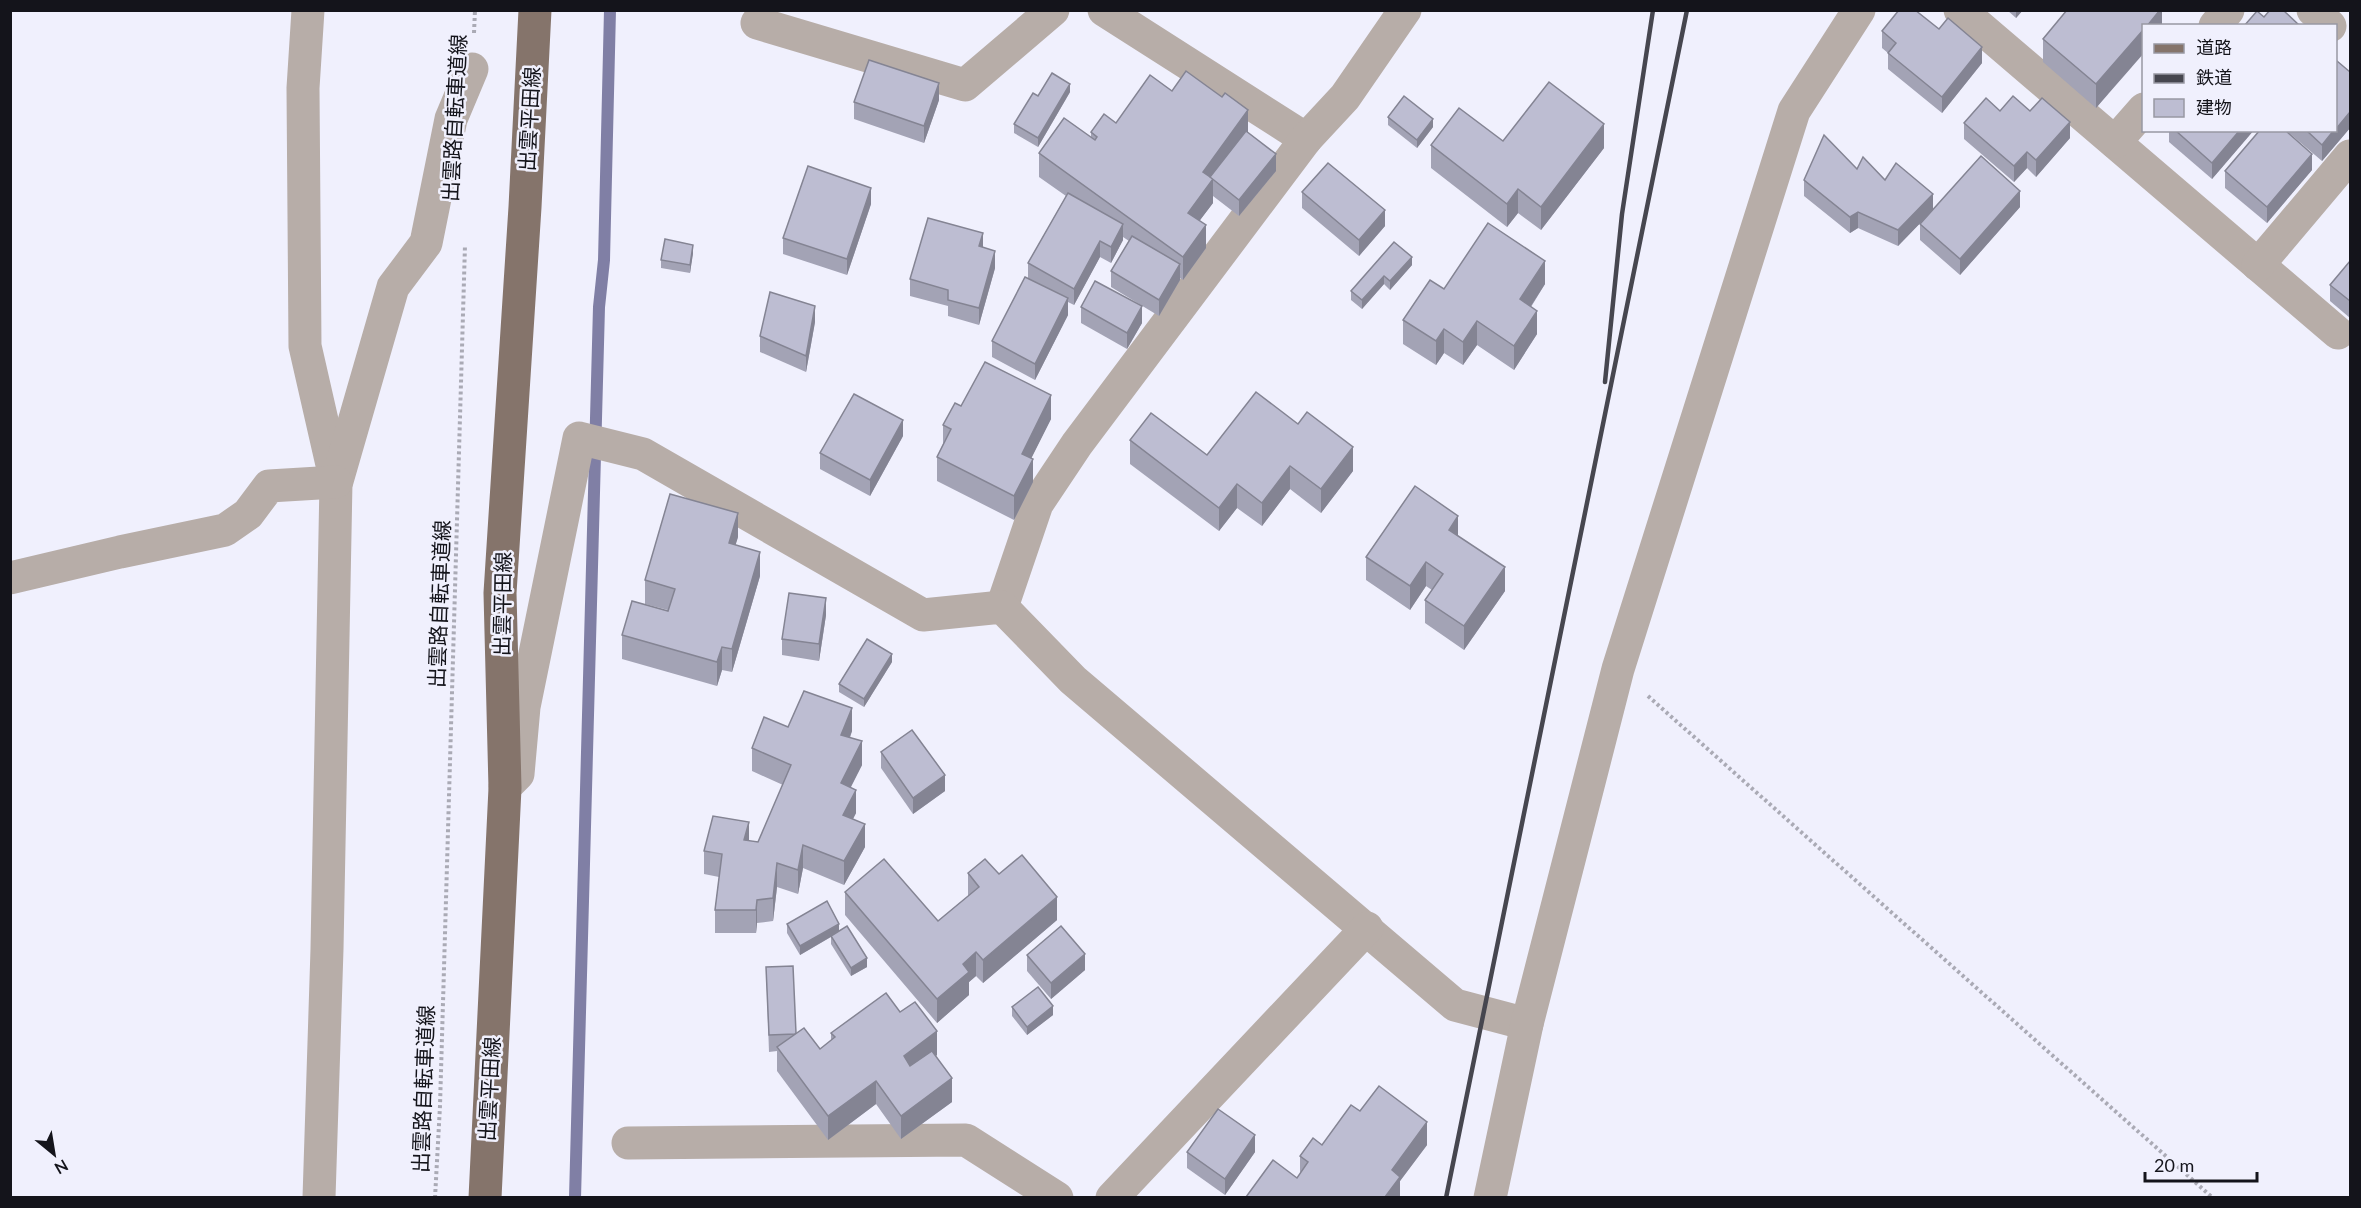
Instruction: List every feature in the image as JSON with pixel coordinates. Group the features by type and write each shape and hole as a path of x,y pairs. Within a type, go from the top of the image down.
{"main road":[{"name":"出雲平田線","path":"485,1197 505,788 500,593 525,207 535,10"}],"street":[{"path":"308,10 303,88 305,346 336,482 327,949 319,1197"},
{"path":"756,23 965,85 1053,10"},
{"path":"1104,10 1306,138"},
{"path":"1002,607 1037,504 1077,444 1306,138 1345,97 1405,10"},
{"path":"1490,1197 1527,1024 1618,669 1794,111 1859,10"},
{"path":"1960,10 2338,333"},
{"path":"2218,24 2228,10"},
{"path":"2313,10 2328,24"},
{"path":"2337,31 2350,43"},
{"path":"336,482 393,287 426,243 451,119 472,69"},
{"path":"2115,142 2142,111"},
{"path":"2258,265 2350,156"},
{"path":"505,788 518,774 524,707 579,438 643,454 923,615 1002,607"},
{"path":"10,578 225,530 248,514 269,486 336,482"},
{"path":"1002,607 1073,680 1455,1005 1527,1024"},
{"path":"1112,1197 1366,928"},
{"path":"628,1143 966,1140 1057,1197"}],"path":[{"name":"出雲路自転車道線","path":"472,69 475,10"},
{"name":"出雲路自転車道線","path":"435,1197 441,1083 465,242"},
{"path":"1618,669 2213,1197"}],"building":[{"path":"1899,10 1915,10 1939,29 1948,18 1982,47 1942,97 1888,53 1896,43 1882,31"},
{"path":"2067,10 2160,10 2149,24 2142,24 2142,31 2096,84 2043,39"},
{"path":"2270,10 2283,10 2298,24 2246,24 2257,11 2264,17"},
{"path":"869,60 939,83 924,126 854,102"},
{"path":"2337,61 2350,72 2350,112 2337,128"},
{"path":"1186,71 1222,97 1225,93 1248,110 1203,172 1213,179 1188,213 1206,225 1183,257 1039,153 1064,118 1095,140 1097,137 1091,132 1104,114 1116,123 1150,75 1172,91"},
{"path":"1052,73 1070,84 1038,138 1014,124 1033,93 1038,96"},
{"path":"1549,82 1604,124 1541,207 1518,189 1507,204 1431,145 1459,108 1503,141"},
{"path":"1404,96 1433,119 1417,140 1388,117"},
{"path":"2013,96 2030,111 2042,98 2070,122 2036,160 2027,152 2014,166 1964,123 1986,98 2000,111"},
{"path":"1246,131 1276,154 1239,200 1210,177"},
{"path":"2177,132 2238,132 2212,163"},
{"path":"2258,132 2287,132 2312,154 2267,207 2225,171"},
{"path":"2308,132 2332,132 2322,145"},
{"path":"1824,135 1857,169 1863,157 1885,180 1896,163 1933,194 1898,230 1858,212 1850,217 1804,180"},
{"path":"1981,156 2020,191 1960,259 1920,224"},
{"path":"1328,163 1385,210 1359,240 1302,192"},
{"path":"808,166 871,188 847,259 783,238"},
{"path":"1068,193 1123,224 1111,247 1100,241 1074,289 1028,263"},
{"path":"928,218 983,233 979,246 995,251 979,308 948,300 948,290 910,279"},
{"path":"1488,223 1545,261 1520,299 1537,311 1514,346 1477,321 1463,342 1444,329 1436,341 1403,320 1430,280 1444,289"},
{"path":"1132,236 1180,264 1159,300 1111,271"},
{"path":"665,239 693,245 690,265 661,260"},
{"path":"1394,242 1412,257 1390,281 1384,276 1362,300 1351,291"},
{"path":"2350,261 2350,301 2330,285"},
{"path":"1025,277 1068,298 1035,364 992,341"},
{"path":"1095,281 1142,306 1127,333 1081,307"},
{"path":"770,292 815,306 806,356 760,336"},
{"path":"985,362 1051,395 1022,454 1033,459 1014,496 937,457 951,429 943,425 955,403 961,406"},
{"path":"1256,392 1298,424 1307,412 1353,447 1321,489 1290,466 1262,503 1237,484 1219,508 1130,440 1151,413 1207,455"},
{"path":"854,394 903,420 870,480 820,453"},
{"path":"1415,486 1458,516 1449,530 1505,567 1464,626 1425,600 1443,574 1426,562 1410,586 1366,557"},
{"path":"670,494 738,513 729,543 760,552 732,649 722,647 717,662 622,635 632,601 668,611 675,589 645,580"},
{"path":"789,593 826,598 819,644 782,639"},
{"path":"867,639 892,654 864,699 839,684"},
{"path":"804,691 852,708 841,735 862,741 841,783 856,790 843,815 865,824 844,861 803,845 798,870 777,863 773,898 757,900 756,910 715,910 722,854 704,851 713,816 749,822 744,840 758,842 791,765 752,748 764,717 788,727"},
{"path":"912,730 945,775 913,798 881,752"},
{"path":"1022,855 1057,897 983,960 976,952 963,964 969,972 937,999 845,892 884,859 938,921 979,887 968,873 985,859 999,874"},
{"path":"827,901 839,924 800,946 787,924"},
{"path":"847,926 867,958 851,968 831,936"},
{"path":"1061,926 1085,954 1051,983 1027,955"},
{"path":"793,966 796,1033 769,1035 766,967"},
{"path":"1038,987 1053,1006 1027,1027 1012,1007"},
{"path":"886,993 900,1012 915,1002 937,1031 904,1056 910,1066 932,1051 952,1078 901,1116 876,1081 828,1116 777,1047 804,1028 820,1049 835,1037 831,1033"},
{"path":"1379,1086 1427,1122 1392,1170 1400,1177 1385,1197 1246,1197 1273,1160 1297,1178 1308,1162 1300,1156 1313,1138 1322,1145 1351,1105 1360,1111"},
{"path":"1218,1109 1255,1135 1225,1179 1187,1152"}],"waterway":[{"path":"575,1198 599,307 604,260 610,10"}],"railway":[{"path":"1605,382 1622,214 1653,10"},
{"path":"1446,1198 1687,10"}]}
